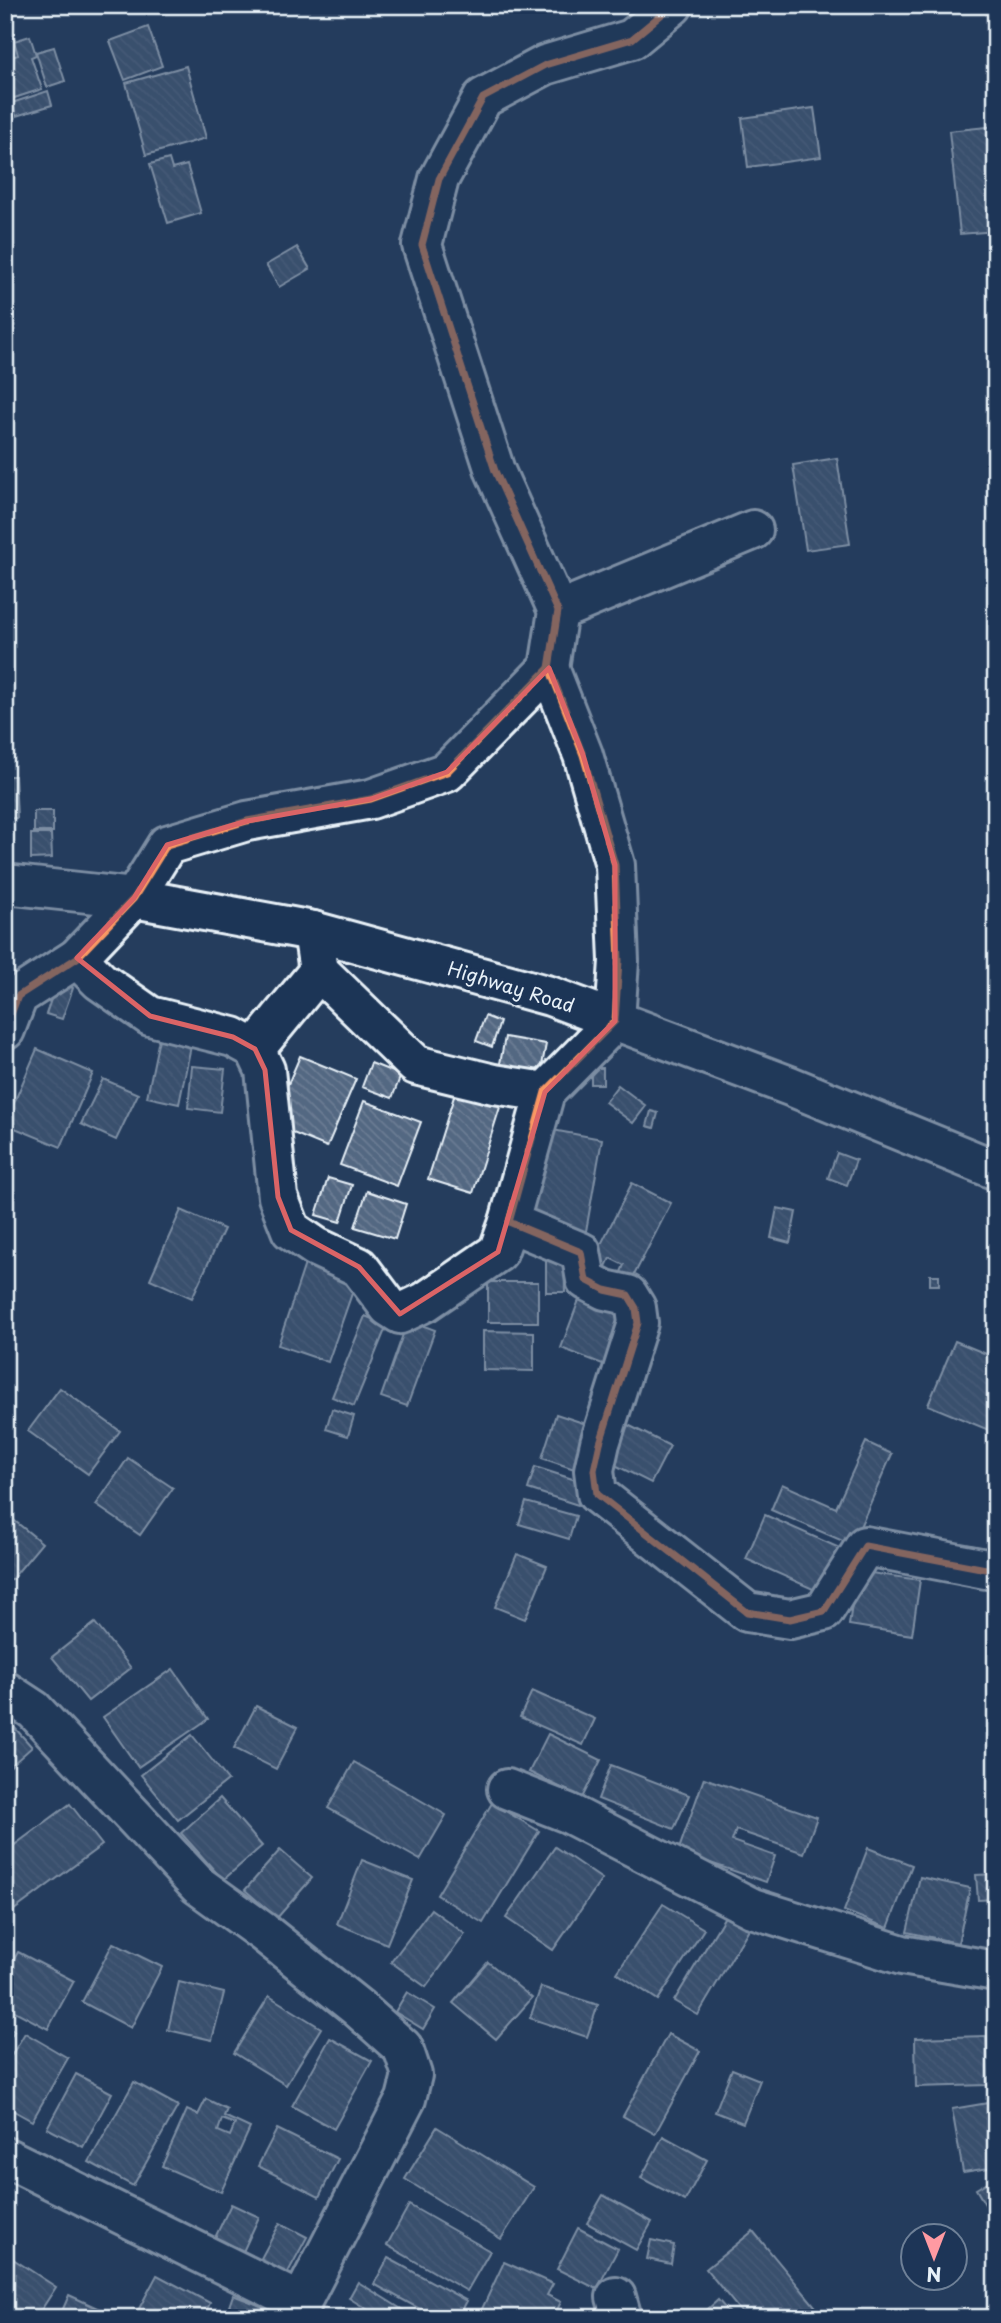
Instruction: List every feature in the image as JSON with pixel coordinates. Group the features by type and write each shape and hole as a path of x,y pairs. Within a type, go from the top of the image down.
{"street":[{"path":"77,958 100,981 150,1016 233,1037 255,1049 265,1070 278,1197 291,1230 316,1247 359,1267 389,1307 400,1314 425,1302 498,1252 545,1092 615,1021 619,961 615,865 583,755 549,668 558,611 495,471 422,245 439,179 483,98 545,65 632,39 673,5"},
{"path":"558,611 753,530"},
{"path":"5,1030 18,996 77,958 134,898 167,845 247,821 372,799 447,772 549,668"},
{"name":"Highway Road","path":"5,884 134,898 313,931 550,996 790,1086 996,1170"},
{"path":"313,931 319,971 416,1065 494,1084 545,1092"},
{"path":"255,1049 319,971"},
{"path":"509,1222 580,1252 586,1280 605,1290 628,1295 636,1308 638,1323 606,1419 594,1470 597,1494 747,1612 790,1619 824,1611 864,1546 986,1569 996,1566"},
{"path":"5,1691 34,1710 198,1885 263,1932 358,2008 402,2048 412,2075 407,2099 298,2310 5,2157"},
{"path":"507,1788 568,1813 752,1908 902,1955 996,1971"}],"highlighted area":[{"path":"549,668 583,755 615,865 615,1021 545,1092 498,1252 400,1314 359,1267 291,1230 278,1197 265,1070 255,1049 233,1037 150,1016 77,958 134,898 167,845 247,821 371,799 447,772"}],"building":[{"path":"148,27 162,66 125,80 110,41"},
{"path":"30,36 36,55 31,57 42,89 5,101 5,59 18,55 14,41"},
{"path":"54,47 65,81 47,87 36,52"},
{"path":"186,66 206,138 146,155 126,83"},
{"path":"48,91 52,105 16,116 12,103"},
{"path":"814,108 821,157 748,167 742,118"},
{"path":"996,126 996,231 960,234 949,131"},
{"path":"169,159 172,169 187,165 201,213 168,223 150,164"},
{"path":"297,247 310,269 279,287 266,265"},
{"path":"837,458 850,544 806,550 793,465"},
{"path":"5,776 15,776 17,818 5,819"},
{"path":"34,811 53,811 53,832 34,832"},
{"path":"31,834 51,834 52,858 31,859"},
{"path":"57,982 73,988 62,1019 46,1014"},
{"path":"485,1016 500,1022 492,1047 476,1041"},
{"path":"161,1029 193,1036 179,1104 147,1097"},
{"path":"505,1037 546,1044 540,1076 499,1069"},
{"path":"37,1049 93,1073 61,1147 5,1124"},
{"path":"300,1056 356,1079 327,1147 271,1124"},
{"path":"371,1063 401,1075 392,1098 362,1087"},
{"path":"192,1066 225,1069 220,1112 188,1108"},
{"path":"591,1068 603,1068 603,1084 591,1084"},
{"path":"103,1079 138,1094 116,1140 81,1124"},
{"path":"618,1085 646,1106 633,1123 605,1102"},
{"path":"456,1090 501,1104 473,1193 428,1179"},
{"path":"364,1101 421,1122 397,1186 340,1165"},
{"path":"651,1111 658,1113 654,1128 647,1126"},
{"path":"547,1129 602,1139 585,1237 530,1228"},
{"path":"837,1153 856,1160 847,1185 828,1178"},
{"path":"328,1178 352,1185 340,1222 316,1215"},
{"path":"632,1183 671,1203 629,1285 618,1279 624,1265 610,1258 602,1275 589,1268"},
{"path":"367,1191 406,1204 395,1239 355,1227"},
{"path":"777,1208 796,1212 790,1243 771,1238"},
{"path":"181,1210 224,1229 192,1298 150,1279"},
{"path":"564,1249 565,1292 546,1292 546,1250"},
{"path":"306,1261 357,1279 328,1362 278,1345"},
{"path":"930,1275 939,1275 939,1285 930,1285"},
{"path":"488,1282 538,1282 538,1322 488,1322"},
{"path":"579,1300 632,1320 613,1368 561,1348"},
{"path":"365,1316 387,1325 354,1406 332,1397"},
{"path":"408,1320 435,1330 407,1406 381,1397"},
{"path":"483,1331 534,1332 534,1371 483,1370"},
{"path":"955,1341 996,1358 996,1433 928,1405"},
{"path":"60,1388 120,1431 88,1474 28,1431"},
{"path":"332,1409 354,1416 348,1436 326,1429"},
{"path":"556,1414 601,1429 586,1473 542,1458"},
{"path":"618,1420 670,1446 651,1483 599,1457"},
{"path":"866,1442 892,1454 852,1545 771,1510 782,1484 836,1508"},
{"path":"128,1458 173,1488 140,1535 96,1505"},
{"path":"535,1467 585,1483 578,1505 528,1489"},
{"path":"526,1502 576,1516 569,1539 519,1524"},
{"path":"5,1513 42,1543 11,1580 5,1575"},
{"path":"765,1515 844,1550 824,1594 746,1559"},
{"path":"517,1554 547,1566 525,1619 495,1607"},
{"path":"857,1571 920,1580 912,1635 849,1625"},
{"path":"95,1623 131,1668 88,1701 52,1657"},
{"path":"173,1669 208,1719 138,1767 103,1717"},
{"path":"532,1691 595,1719 583,1745 520,1717"},
{"path":"256,1706 298,1727 276,1769 234,1748"},
{"path":"5,1717 32,1747 5,1771"},
{"path":"548,1734 601,1760 582,1798 529,1772"},
{"path":"192,1735 228,1780 178,1820 141,1775"},
{"path":"354,1762 446,1815 420,1860 328,1808"},
{"path":"611,1765 689,1795 674,1829 598,1799"},
{"path":"704,1778 817,1817 804,1853 736,1830 732,1841 775,1856 766,1882 678,1852"},
{"path":"220,1798 262,1846 223,1880 181,1833"},
{"path":"492,1803 539,1831 483,1923 437,1895"},
{"path":"70,1804 102,1845 14,1910 5,1898 5,1852"},
{"path":"555,1847 602,1879 553,1950 506,1918"},
{"path":"868,1848 912,1865 888,1928 844,1911"},
{"path":"280,1850 312,1878 277,1918 245,1890"},
{"path":"362,1860 413,1880 387,1944 337,1924"},
{"path":"996,1874 996,1899 978,1900 976,1875"},
{"path":"920,1877 970,1888 958,1943 907,1932"},
{"path":"663,1904 704,1929 658,2000 617,1973"},
{"path":"431,1909 465,1934 426,1987 391,1962"},
{"path":"727,1913 750,1927 698,2015 674,2001"},
{"path":"113,1943 162,1967 131,2028 82,2002"},
{"path":"18,1952 74,1981 48,2029 5,2006 5,1976"},
{"path":"488,1962 532,1998 496,2039 453,2003"},
{"path":"179,1982 224,1993 212,2040 168,2030"},
{"path":"541,1987 598,2005 587,2037 530,2018"},
{"path":"407,1992 435,2009 423,2029 395,2012"},
{"path":"269,1996 321,2028 286,2085 234,2053"},
{"path":"5,2026 14,2031 5,2048"},
{"path":"25,2033 68,2058 32,2121 5,2106 5,2066"},
{"path":"668,2034 700,2051 655,2134 623,2116"},
{"path":"986,2036 988,2085 916,2087 915,2038"},
{"path":"330,2038 372,2061 334,2129 292,2106"},
{"path":"732,2069 760,2080 743,2123 715,2112"},
{"path":"76,2074 112,2093 83,2147 47,2128"},
{"path":"134,2082 178,2106 133,2186 89,2162"},
{"path":"206,2099 227,2109 224,2116 250,2128 221,2192 162,2166 187,2110 198,2115","holes":["222,2119 235,2124 230,2136 218,2131"]},
{"path":"994,2102 996,2167 963,2172 952,2109"},
{"path":"437,2127 534,2187 501,2239 405,2179"},
{"path":"277,2129 338,2159 319,2197 258,2166"},
{"path":"663,2136 707,2160 685,2201 641,2178"},
{"path":"996,2177 996,2223 976,2189"},
{"path":"603,2195 652,2222 636,2250 587,2223"},
{"path":"231,2204 259,2217 241,2256 212,2244"},
{"path":"409,2205 490,2251 467,2291 387,2245"},
{"path":"280,2223 307,2237 286,2276 259,2262"},
{"path":"578,2228 618,2249 597,2289 557,2269"},
{"path":"753,2231 819,2311 812,2318 746,2318 706,2269"},
{"path":"651,2240 674,2245 671,2264 647,2259"},
{"path":"7,2255 56,2287 36,2318 16,2318 5,2311"},
{"path":"388,2258 467,2301 458,2318 436,2318 374,2284"},
{"path":"504,2262 553,2284 547,2295 561,2302 553,2318 495,2318 481,2311"},
{"path":"157,2275 210,2303 203,2318 134,2318"},
{"path":"358,2282 411,2315 409,2318 381,2318 349,2298"},
{"path":"69,2295 119,2318 59,2318"},
{"path":"233,2295 269,2309 266,2318 225,2318"},
{"path":"718,2300 734,2318 698,2318"}],"cycle path":[{"path":"5,1030 18,996 77,958 134,898 167,845 247,821 371,799 447,772 549,668 558,611 495,471 422,245 439,179 483,98 545,65 632,39 673,5"},
{"path":"549,668 583,755 615,865 619,961 615,1021 545,1092 509,1222 581,1252 586,1280 605,1290 628,1295 636,1308 638,1323 594,1470 597,1494 747,1612 790,1619 824,1611 865,1546 986,1569 996,1566"}]}
